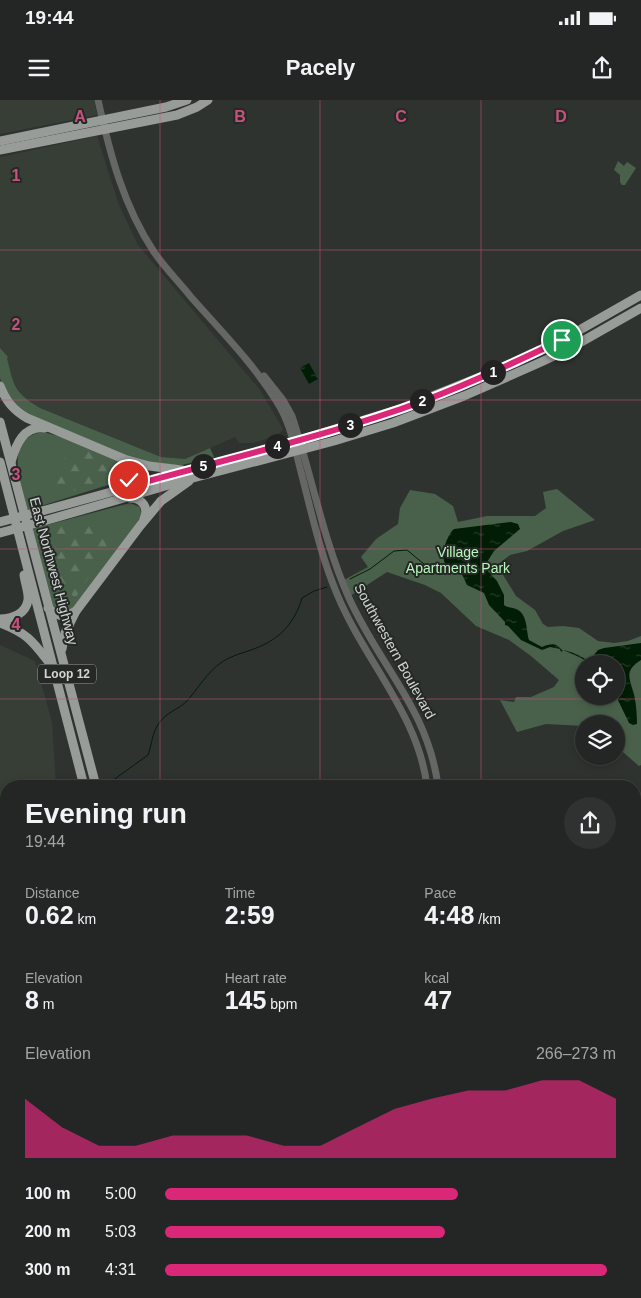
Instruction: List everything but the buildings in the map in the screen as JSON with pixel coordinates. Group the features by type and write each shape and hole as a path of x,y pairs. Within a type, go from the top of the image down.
{"main road":[{"path":"0,150 103,125 187,100"},
{"path":"0,141 177,115 208,100"},
{"path":"0,522 186,471 222,465 298,445 403,408 485,376 562,340 641,295"},
{"path":"298,445 334,441 393,423 464,396 566,350 641,308"},
{"path":"0,386 10,405 18,413 57,432 124,459 150,466 186,471"},
{"name":"East Northwest Highway","path":"0,422 94,780"},
{"path":"11,465 15,447 26,432 40,427 57,432"},
{"path":"123,488 132,475 132,466 124,459"},
{"name":"East Northwest Highway","path":"0,462 83,780"},
{"path":"0,534 193,478 222,465"},
{"path":"62,655 63,638 76,611 161,501 193,478"},
{"path":"127,498 139,500 145,507 146,516 140,526"},
{"path":"0,619 14,618 24,609 28,600 24,576 25,557"},
{"path":"48,608 56,614 65,616 76,611"},
{"path":"0,623 32,641 54,669"},
{"path":"74,744 78,744 81,748 86,766 92,771"}],"street":[{"name":"Southwestern Boulevard","path":"98,100 110,154 128,206 155,253 169,272 254,368 274,387 292,416 319,540 330,575 351,626 412,731 419,748 426,780"},
{"name":"Southwestern Boulevard","path":"298,445 328,538 352,604 410,700 432,757 437,780"},
{"path":"319,540 328,538"},
{"path":"343,608 352,604"}],"shaded area":[{"path":"0,100 94,100 97,115 0,134"},
{"path":"97,136 119,205 138,245 260,390 283,429 278,435 254,443 239,443 235,437 185,459 161,457 40,408 24,398 11,385 0,356 0,157"},
{"path":"0,645 35,661 52,722 56,780 0,780"}],"green space":[{"path":"618,161 624,166 627,162 636,168 625,185 622,185 620,175 614,170"},
{"path":"0,348 8,357 11,376 16,388 25,398 40,408 161,457 185,459 210,448 214,457 182,465 161,465 138,461 26,416 5,393 0,378"},
{"path":"43,432 65,438 122,462 128,468 128,475 124,480 28,510 19,475 19,452 23,443 30,436"},
{"path":"73,447 98,454 120,467 120,470 98,487 79,489 63,495 50,493 54,473"},
{"name":"Village Apartments Park","path":"557,489 595,520 563,531 527,551 510,555 497,565 516,596 535,610 543,624 548,627 579,628 598,641 614,643 628,641 641,636 641,765 639,766 625,754 625,715 575,715 575,726 546,724 517,732 500,700 514,702 516,697 531,697 554,687 559,680 509,640 476,626 441,593 425,585 387,572 350,596 344,580 368,567 361,557 376,539 398,524 400,508 410,490 435,494 453,506 458,522 487,516 535,516 546,508 543,492"},
{"path":"130,503 140,507 142,517 73,611 63,615 53,606 32,529"},
{"path":"86,521 109,544 75,599 44,554 40,546 37,530"}],"water":[{"path":"309,363 318,379 309,384 300,368"},
{"path":"511,522 518,524 520,529 494,551 484,567 497,581 504,595 504,605 520,611 525,618 529,640 542,647 555,645 563,650 561,652 560,649 550,647 542,650 521,640 505,625 505,622 489,605 484,593 467,585 459,568 452,565 447,567 445,563 444,547 454,529"},
{"path":"641,643 641,660 633,667 630,673 630,681 636,703 637,724 629,723 620,705 625,705 625,655 594,655 598,650 604,648"}],"waterway":[{"path":"350,579 370,569 394,551 407,550 430,569 441,568 445,565"},
{"path":"113,780 148,755 153,735 159,723 165,716 186,702 217,666 231,657 261,646 276,638 292,621 302,598 314,591 327,587"}],"route":[{"path":"129,480 123,488 300,440 393,412 485,376 562,340"}]}
